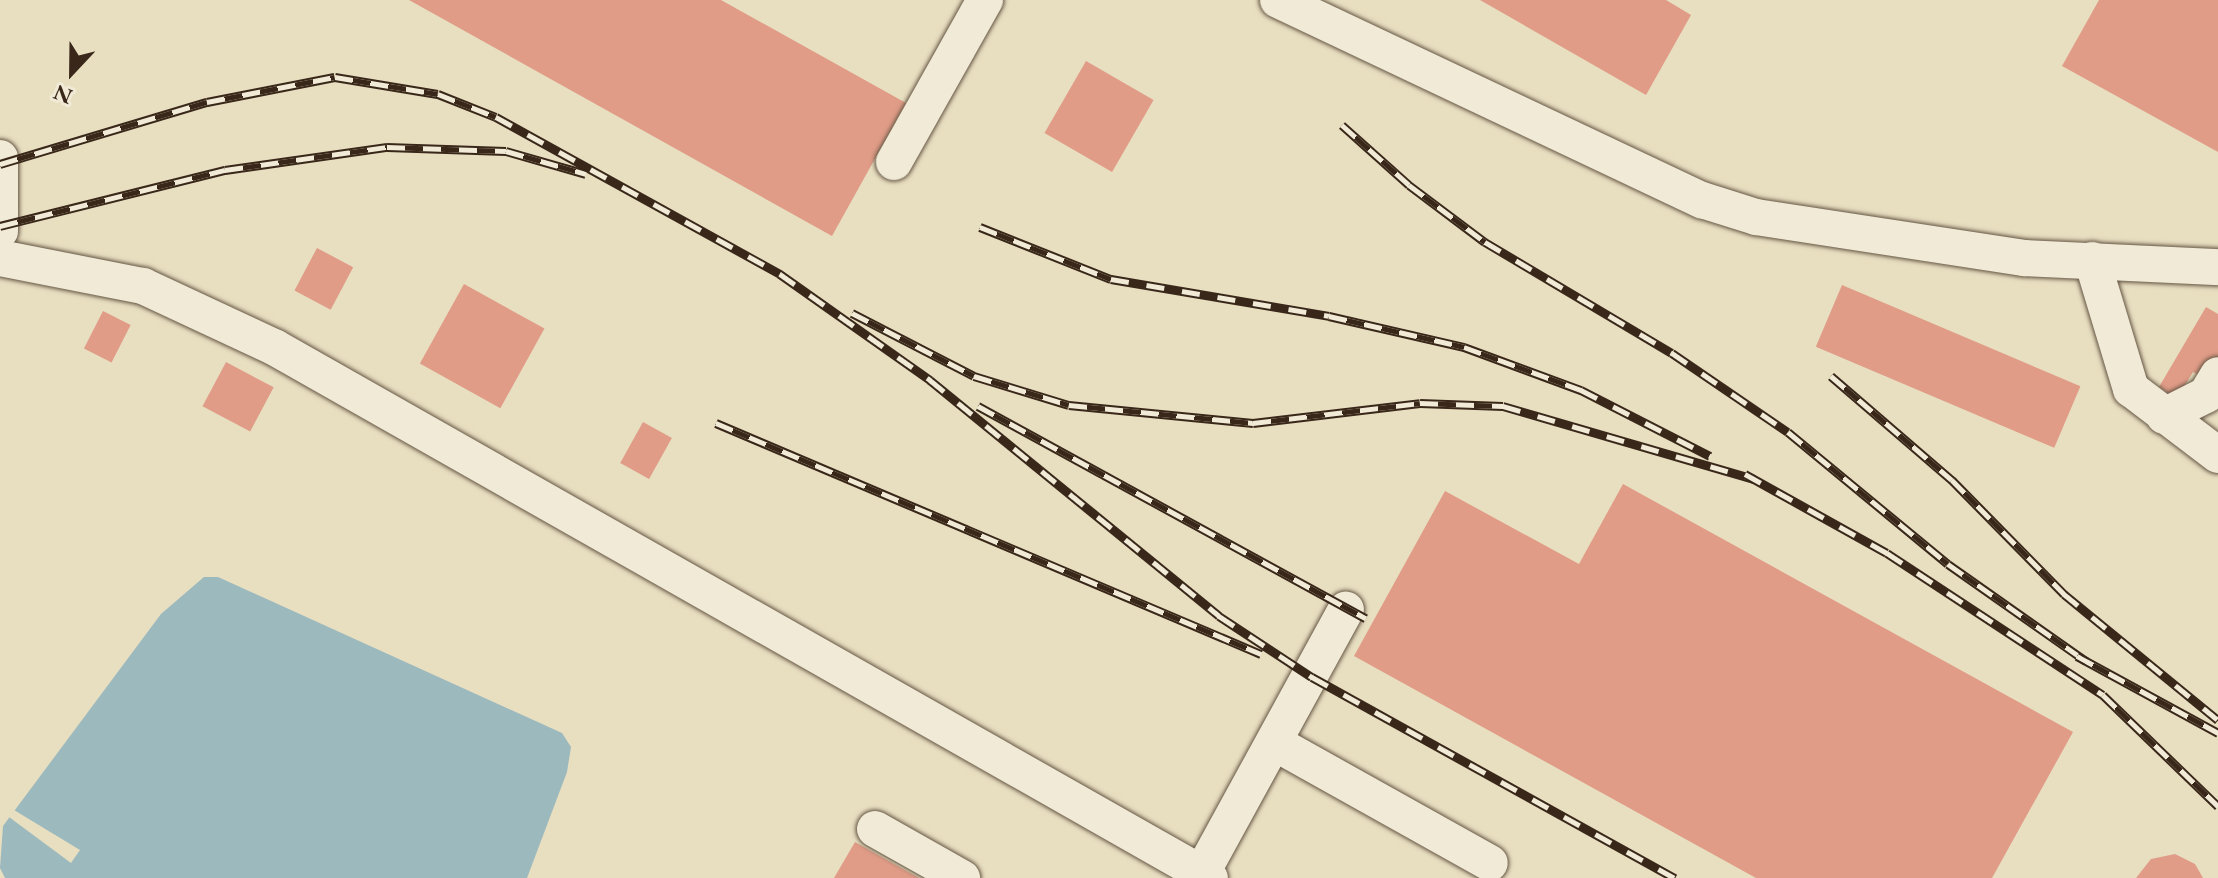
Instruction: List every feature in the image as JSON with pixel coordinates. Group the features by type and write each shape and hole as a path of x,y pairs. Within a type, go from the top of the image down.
{"lane":[{"path":"894,162 985,0"},
{"path":"1278,0 1715,204 1756,217 2025,258 2218,267"},
{"path":"0,158 0,231"},
{"path":"0,258 143,286 274,347 1204,876 1346,610"},
{"path":"2092,260 2131,389 2218,455"},
{"path":"2164,416 2206,395 2218,375"},
{"path":"1275,743 1490,863"},
{"path":"875,829 962,878"}],"water":[{"path":"204,577 218,577 562,733 571,747 567,772 527,878 5,878 0,868 3,826 161,614"}],"pier":[{"path":"14,810 80,850 71,863 9,817"}],"building":[{"path":"409,0 721,0 906,103 832,236"},
{"path":"1480,0 1666,0 1691,15 1646,95"},
{"path":"2099,0 2218,0 2218,152 2062,66"},
{"path":"1086,61 1154,100 1112,172 1044,133"},
{"path":"317,248 353,267 331,310 294,290"},
{"path":"464,284 544,329 500,408 420,364"},
{"path":"1842,285 2080,386 2054,448 1816,347"},
{"path":"2206,307 2218,314 2218,358 2204,378 2193,372 2177,398 2159,387"},
{"path":"103,311 131,325 112,362 84,348"},
{"path":"226,362 274,387 250,431 203,406"},
{"path":"643,422 672,438 649,479 620,463"},
{"path":"1623,484 2073,732 1992,878 1756,878 1354,656 1445,491 1579,564"},
{"path":"855,842 919,878 834,878"},
{"path":"2175,854 2195,864 2203,878 2136,878 2151,859"}],"railway":[{"path":"0,164 207,102 335,77 438,94 496,117 780,274 930,380 1219,616 1312,677 1675,878"},
{"path":"1342,125 1409,185 1485,242 1672,353 1788,432 1948,564 2086,661"},
{"path":"0,226 225,170 387,147 506,151 586,174"},
{"path":"980,227 1111,279 1329,316 1464,347 1581,390 1710,456"},
{"path":"852,313 974,376 1069,405 1253,423 1420,403 1503,406 1755,479"},
{"path":"1831,376 1952,480 2064,594 2218,720"},
{"path":"978,406 1366,618"},
{"path":"716,423 1261,654"},
{"path":"1745,474 1887,553 2103,695 2218,806"},
{"path":"2077,656 2218,733"}]}
